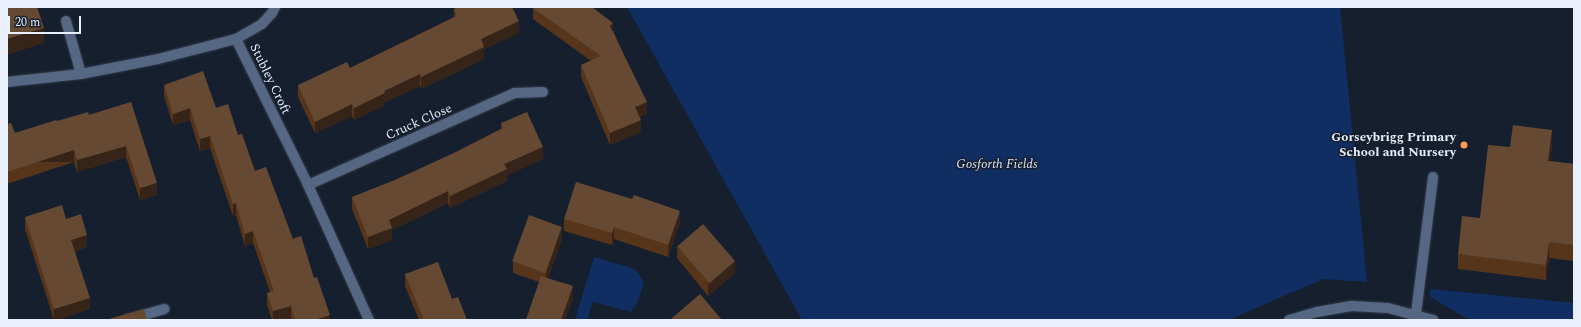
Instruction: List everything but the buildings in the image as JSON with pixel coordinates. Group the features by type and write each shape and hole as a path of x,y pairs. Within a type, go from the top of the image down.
{"street":[{"path":"236,39 262,24 275,7"},
{"path":"66,21 81,74"},
{"name":"Stubley Croft","path":"7,82 81,74 158,58 236,39 308,185 370,320"},
{"name":"Cruck Close","path":"308,185 515,93 543,92"},
{"path":"1416,314 1433,177"},
{"path":"1289,320 1317,312 1352,306 1388,308 1416,314 1433,320"},
{"path":"126,320 164,309"}],"green space":[{"name":"Gosforth Fields","path":"627,7 1340,7 1367,282 1323,279 1229,320 802,320"},
{"path":"594,257 635,269 644,282 638,301 631,312 593,302 587,320 575,320"},
{"path":"1431,289 1574,303 1574,320 1469,320 1429,296"}],"place":[{"name":"Gorseybrigg Primary School and Nursery","path":"1464,145"}]}
